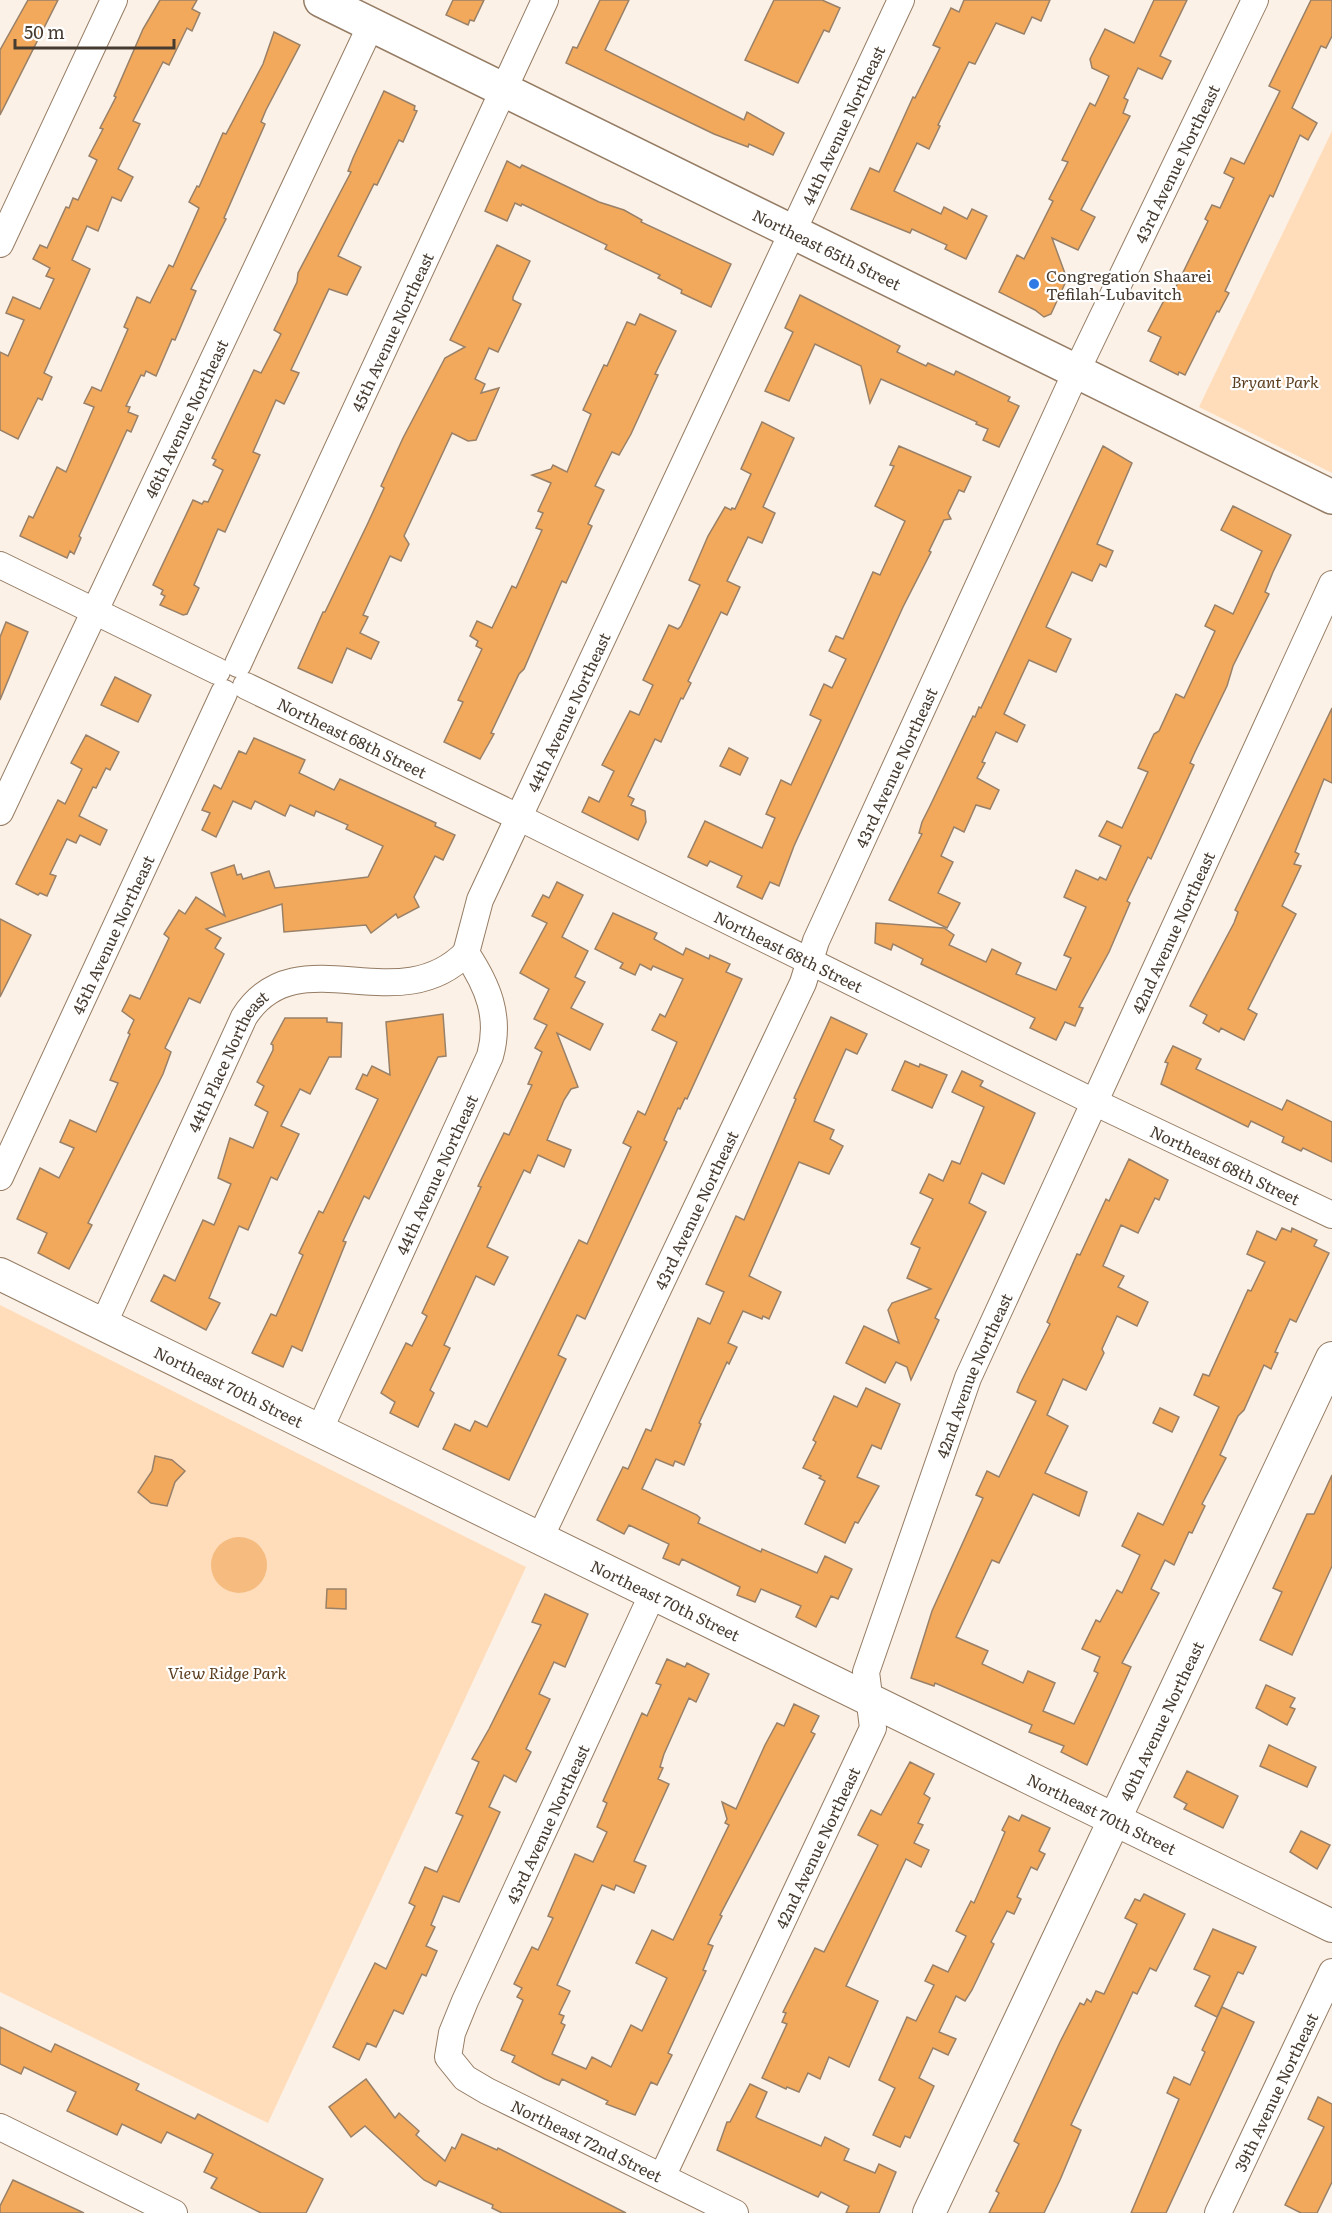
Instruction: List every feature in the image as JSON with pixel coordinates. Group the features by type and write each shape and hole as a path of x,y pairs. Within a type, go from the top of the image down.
{"main road":[{"name":"Northeast 65th Street","path":"321,0 1332,497"}],"street":[{"path":"0,244 114,0"},
{"name":"45th Avenue Northeast","path":"0,1177 545,0"},
{"name":"44th Avenue Northeast","path":"319,1431 490,1056 495,1040 492,1005 480,974 466,953 480,900 901,0"},
{"name":"43rd Avenue Northeast","path":"540,1538 803,982 816,941 1076,372 1256,0"},
{"name":"46th Avenue Northeast","path":"0,813 372,25"},
{"name":"Northeast 68th Street","path":"0,565 518,817 809,963 1332,1215"},
{"name":"42nd Avenue Northeast","path":"662,2177 873,1728 866,1672 968,1378 1332,584"},
{"name":"44th Place Northeast","path":"103,1325 244,1017 258,999 277,985 300,979 387,984 421,980 454,966 466,953"},
{"name":"Northeast 70th Street","path":"0,1274 1332,1926"},
{"name":"40th Avenue Northeast","path":"929,2213 1332,1358"},
{"name":"43rd Avenue Northeast","path":"448,2057 452,2033 465,2001 652,1593"},
{"name":"39th Avenue Northeast","path":"1218,2213 1332,1972"},
{"name":"Northeast 72nd Street","path":"448,2057 465,2078 488,2091 735,2213"},
{"path":"0,2127 174,2213"}],"green space":[{"name":"Bryant Park","path":"1332,131 1332,473 1199,407"},
{"name":"View Ridge Park","path":"0,1305 526,1567 268,2123 0,1992"}],"shaded area":[{"path":"239,1537 250,1539 259,1545 265,1554 267,1565 265,1576 259,1585 250,1591 239,1593 228,1591 219,1585 213,1576 211,1565 213,1554 219,1545 228,1539"}],"building":[{"path":"28,0 58,0 0,115 0,50"},
{"path":"160,0 197,0 192,9 200,13 192,31 187,28 169,65 163,62 133,121 140,124 118,169 133,177 121,201 112,197 98,231 87,226 72,260 90,269 44,373 52,377 42,400 38,398 18,439 0,430 0,352 8,356 24,320 6,313 13,297 40,309 54,279 46,276 50,268 33,259 40,245 47,248 66,207 69,208 73,198 78,200 97,160 89,156 103,129 100,128 116,97 114,96 143,29"},
{"path":"453,0 484,0 474,21 470,20 468,25 446,15"},
{"path":"600,0 629,0 605,50 744,120 747,112 784,133 773,155 749,144 748,147 714,134 566,63 573,47 577,48"},
{"path":"774,0 822,0 840,8 829,32 824,30 798,83 745,60"},
{"path":"964,0 1050,0 1041,21 1032,17 1024,34 996,23 975,64 969,62 938,125 940,126 929,149 917,143 894,191 941,214 944,207 967,219 972,209 987,216 966,259 945,249 947,245 912,229 910,233 851,209 870,168 879,172 913,97 915,98 940,48 933,45 951,8 959,12"},
{"path":"1154,0 1187,0 1160,56 1171,61 1162,79 1138,68 1124,98 1128,100 1123,113 1130,116 1081,210 1095,217 1078,250 1052,238 1067,279 1051,314 1044,317 999,292 1017,255 1024,259 1053,201 1049,199 1068,162 1062,160 1090,103 1095,106 1109,76 1092,68 1090,59 1105,29 1134,43"},
{"path":"1311,0 1332,0 1332,36 1326,48 1321,46 1292,108 1317,123 1308,140 1300,135 1273,197 1270,195 1225,291 1229,293 1219,312 1217,311 1185,375 1179,372 1178,375 1150,361 1161,337 1148,331 1169,291 1173,293 1208,221 1205,219 1212,205 1220,208 1234,178 1224,173 1231,158 1244,164 1280,91 1269,86"},
{"path":"274,32 300,45 266,110 261,122 265,124 224,218 226,219 191,289 196,291 175,340 172,339 156,376 146,371 144,376 141,375 126,406 130,407 128,412 138,416 131,432 127,430 79,536 81,538 74,554 70,551 67,558 20,536 29,516 33,518 57,467 66,472 94,407 84,403 92,387 101,391 128,329 124,327 137,297 150,303 169,265 173,267 199,208 189,202 197,186 199,187 223,133 226,134 263,64"},
{"path":"384,91 415,106 414,110 417,111 403,142 399,140 377,185 374,184 338,256 361,267 347,295 329,289 291,370 299,373 284,404 276,400 253,452 260,455 225,532 218,529 194,585 199,588 187,614 183,615 160,605 165,596 161,594 163,590 153,585 193,500 202,504 204,501 208,502 223,470 213,465 216,460 212,458 254,370 261,373 281,334 274,330 297,282 298,273 351,172 348,171 353,158"},
{"path":"507,161 520,168 522,165 599,202 624,210 642,220 641,222 731,264 711,307 681,293 682,290 658,278 660,275 605,249 607,245 522,204 521,206 515,203 507,221 485,211"},
{"path":"497,245 530,261 513,297 513,300 521,304 498,352 489,348 475,379 485,384 481,393 499,388 476,440 468,441 452,433 404,536 409,544 401,561 390,556 363,615 368,617 360,633 379,642 371,659 347,648 332,683 298,668 384,488 381,486 403,438 445,358 465,347 450,340"},
{"path":"800,295 900,346 897,352 926,366 928,363 954,375 956,371 1010,397 1008,401 1019,406 999,447 983,440 988,429 976,424 977,422 881,379 870,403 861,366 815,344 789,401 765,391 793,332 785,328"},
{"path":"640,314 676,331 655,374 658,375 631,434 619,455 612,452 595,486 604,490 588,524 592,526 566,583 562,581 524,669 519,674 491,733 494,734 480,759 444,742 463,702 458,700 482,649 476,646 478,641 470,636 477,621 492,628 512,586 516,588 542,530 536,528 543,513 538,511 551,483 532,475 551,469 553,465 567,472 591,414 583,410 627,322 635,325"},
{"path":"762,422 794,438 763,507 775,513 762,543 748,537 727,581 740,587 727,615 721,612 688,681 691,683 683,699 681,698 661,742 655,739 628,796 634,799 631,805 645,811 646,822 638,840 582,812 589,797 599,802 614,771 602,765 630,711 639,715 653,685 643,680 669,625 678,629 681,626 700,585 689,580 708,536 725,507 735,509 751,474 741,469"},
{"path":"899,446 971,477 964,492 959,490 948,513 951,519 944,520 929,551 931,552 903,607 794,846 779,886 770,882 762,899 737,887 742,876 710,861 707,866 688,857 705,821 762,848 775,818 766,814 781,780 791,785 821,720 810,715 824,684 832,688 846,659 829,651 836,636 843,639 873,572 880,575 905,521 875,506 894,466 890,465"},
{"path":"1103,446 1132,463 1097,544 1113,551 1106,567 1100,564 1092,581 1072,572 1046,627 1071,639 1056,672 1029,660 1004,714 1025,725 1017,742 996,732 982,762 985,763 977,778 999,790 990,809 976,805 964,832 954,827 941,856 953,862 938,893 960,903 947,928 889,900 922,834 919,833 922,822 973,716 975,717 979,707 981,708"},
{"path":"1233,506 1291,535 1265,592 1269,594 1233,666 1227,686 1190,763 1194,765 1151,859 1148,857 1127,901 1130,903 1109,952 1079,1007 1083,1008 1075,1026 1065,1022 1056,1040 1030,1028 1035,1018 921,964 923,959 893,944 891,950 875,943 876,923 944,928 954,935 949,945 986,962 992,949 1021,963 1016,974 1056,990 1071,958 1064,955 1086,907 1064,897 1076,870 1098,880 1100,877 1106,880 1121,846 1099,836 1107,821 1122,828 1148,772 1138,768 1154,734 1159,731 1176,694 1184,698 1215,631 1205,626 1215,605 1233,614 1262,551 1221,530"},
{"path":"6,622 28,632 0,700 0,637"},
{"path":"115,677 151,695 138,722 101,705"},
{"path":"1332,708 1332,783 1324,779 1295,852 1299,854 1294,864 1301,866 1282,906 1296,914 1248,1009 1257,1014 1244,1040 1221,1028 1219,1032 1203,1023 1207,1015 1190,1006 1234,923 1238,912 1235,910"},
{"path":"86,735 119,752 110,770 106,768 96,788 93,787 79,816 107,830 100,845 80,835 76,843 67,839 50,874 56,876 47,896 40,893 38,895 16,884 58,800 65,804 82,769 71,763"},
{"path":"254,738 305,760 299,773 334,790 340,779 436,823 435,826 455,835 443,860 435,856 414,897 419,907 398,918 396,914 371,933 366,925 284,932 282,904 206,929 221,938 215,948 224,954 200,1003 189,998 165,1048 171,1052 163,1074 88,1223 92,1225 69,1269 38,1253 47,1233 17,1219 40,1168 59,1178 74,1148 60,1142 70,1120 96,1132 118,1083 110,1080 134,1020 122,1011 130,995 140,999 169,938 164,934 179,910 185,914 196,897 225,916 211,873 234,865 237,875 241,874 243,879 269,871 275,888 368,877 383,846 346,829 348,825 316,811 314,816 290,805 285,816 255,801 251,809 233,801 216,837 202,830 210,813 202,810 214,785 221,789 239,751 246,754"},
{"path":"729,748 748,758 740,775 720,766"},
{"path":"557,882 583,895 562,937 588,951 575,977 585,982 571,1008 603,1024 590,1050 557,1033 578,1087 571,1089 564,1100 547,1140 571,1150 564,1167 538,1155 530,1173 524,1170 487,1247 508,1257 494,1285 476,1276 444,1345 450,1348 430,1390 434,1393 418,1427 390,1413 395,1402 381,1393 406,1343 412,1346 427,1316 422,1313 481,1187 478,1186 504,1133 509,1135 532,1085 528,1084 542,1052 535,1048 547,1025 534,1019 549,989 520,973 547,923 532,916 543,895 549,898"},
{"path":"613,913 657,933 654,939 683,955 686,948 709,959 710,955 730,964 726,972 742,979 687,1099 685,1098 680,1109 678,1108 664,1140 667,1142 585,1319 577,1315 558,1355 566,1359 509,1480 443,1449 455,1424 470,1431 475,1421 487,1427 579,1240 587,1244 631,1147 623,1143 638,1111 645,1115 677,1042 652,1030 660,1014 665,1017 683,979 653,966 651,970 640,964 635,975 620,968 623,963 595,949"},
{"path":"0,919 31,935 0,997"},
{"path":"443,1014 446,1056 438,1057 369,1199 364,1196 343,1241 346,1242 302,1351 292,1346 283,1367 252,1353 271,1314 276,1316 303,1255 299,1253 319,1211 323,1213 378,1099 356,1089 363,1074 367,1076 372,1066 390,1075 386,1022"},
{"path":"831,1017 867,1034 857,1054 846,1049 814,1121 834,1130 830,1139 843,1146 829,1174 799,1162 749,1276 781,1292 769,1319 763,1316 762,1319 743,1311 728,1343 737,1347 729,1364 727,1362 699,1423 701,1424 684,1465 675,1461 673,1466 656,1459 642,1489 697,1515 700,1518 698,1523 761,1552 762,1549 817,1573 825,1556 852,1569 838,1599 831,1596 816,1627 796,1617 801,1606 761,1589 755,1602 737,1595 740,1587 682,1559 679,1565 663,1558 669,1544 629,1525 624,1534 597,1520 623,1467 628,1469 646,1429 651,1431 698,1318 710,1324 724,1292 706,1284 736,1216 744,1220 796,1099 794,1098"},
{"path":"285,1018 327,1018 327,1022 342,1023 341,1057 329,1057 310,1094 300,1089 281,1126 299,1134 277,1180 271,1177 248,1230 239,1226 209,1298 220,1303 206,1330 151,1301 164,1275 175,1281 203,1220 214,1225 231,1184 218,1178 230,1138 253,1148 268,1112 255,1105 264,1086 257,1082 273,1050 271,1044"},
{"path":"1173,1046 1201,1059 1196,1069 1282,1110 1287,1100 1332,1122 1332,1162 1303,1148 1301,1151 1282,1142 1284,1137 1251,1121 1248,1127 1161,1084 1168,1063 1165,1062"},
{"path":"905,1061 919,1067 920,1064 947,1075 932,1108 892,1090"},
{"path":"962,1071 983,1081 980,1086 1035,1113 1004,1184 982,1173 969,1203 986,1212 935,1318 939,1320 911,1380 907,1367 896,1362 885,1383 846,1363 864,1326 899,1343 888,1310 892,1303 931,1289 907,1278 920,1248 911,1244 933,1199 920,1193 929,1174 943,1181 952,1161 960,1164 984,1107 952,1092"},
{"path":"1129,1159 1168,1180 1159,1200 1155,1198 1138,1233 1121,1225 1103,1266 1124,1276 1118,1287 1148,1302 1137,1326 1117,1316 1102,1349 1104,1353 1086,1390 1063,1379 1047,1415 1068,1426 1045,1473 1087,1492 1079,1516 1033,1494 999,1563 992,1560 956,1637 988,1651 982,1664 1023,1683 1028,1671 1055,1683 1043,1711 1074,1724 1098,1673 1094,1671 1100,1657 1082,1649 1096,1620 1100,1622 1117,1590 1122,1593 1140,1555 1122,1546 1138,1513 1163,1525 1219,1407 1194,1395 1203,1374 1209,1376 1248,1290 1251,1291 1265,1262 1247,1254 1257,1231 1276,1240 1282,1228 1291,1232 1292,1228 1317,1240 1314,1246 1329,1253 1296,1322 1290,1319 1275,1352 1278,1353 1271,1369 1264,1365 1244,1410 1238,1416 1220,1455 1226,1458 1202,1504 1205,1506 1192,1533 1189,1532 1174,1565 1165,1560 1151,1589 1159,1593 1122,1663 1131,1667 1087,1765 1061,1752 1064,1746 1029,1732 1032,1725 935,1683 934,1686 911,1678 932,1611 983,1498 976,1495 987,1471 999,1477 1036,1401 1017,1392 1020,1384 1050,1324 1047,1322 1077,1254 1080,1255 1106,1199 1109,1201"},
{"path":"866,1388 900,1404 881,1449 872,1445 857,1477 879,1486 858,1523 855,1522 845,1543 805,1524 825,1481 819,1478 821,1476 803,1468 816,1442 813,1440 834,1396 857,1407"},
{"path":"1160,1408 1179,1417 1172,1432 1153,1423"},
{"path":"155,1456 172,1460 185,1471 175,1482 167,1506 151,1503 138,1492 152,1471"},
{"path":"1332,1475 1332,1566 1292,1655 1260,1640 1282,1592 1273,1588 1307,1514 1314,1514"},
{"path":"327,1589 346,1589 346,1609 326,1608"},
{"path":"545,1594 588,1614 565,1667 554,1662 539,1694 550,1699 526,1749 531,1752 516,1782 504,1775 489,1807 500,1812 459,1902 443,1896 431,1925 435,1927 426,1946 437,1951 426,1976 422,1974 403,2014 394,2010 376,2047 367,2043 359,2060 333,2047 375,1963 386,1969 415,1906 409,1903 425,1867 437,1872 463,1816 456,1813 479,1762 472,1759 541,1625 532,1622"},
{"path":"667,1659 685,1667 687,1663 709,1674 696,1702 689,1698 664,1754 660,1767 663,1768 658,1779 669,1784 634,1861 646,1866 634,1893 616,1885 614,1890 602,1885 557,1985 570,1991 559,2014 564,2016 561,2023 565,2025 552,2054 586,2069 592,2057 611,2067 631,2025 642,2031 667,1978 636,1963 652,1930 673,1940 729,1825 725,1823 727,1819 722,1802 736,1809 777,1723 784,1726 794,1704 819,1716 811,1732 815,1734 720,1915 722,1916 708,1944 713,1946 703,1970 706,1971 668,2053 672,2055 657,2085 651,2082 635,2115 606,2104 608,2101 562,2079 559,2085 545,2079 512,2062 515,2056 501,2050 523,2000 517,1997 522,1988 514,1984 532,1947 538,1950 553,1918 548,1916 575,1854 593,1862 607,1832 597,1827 607,1803 603,1801 642,1713 647,1716 661,1685 656,1683"},
{"path":"1266,1685 1295,1698 1290,1707 1295,1709 1287,1725 1256,1708"},
{"path":"1269,1745 1316,1767 1307,1787 1260,1766"},
{"path":"910,1762 934,1774 924,1794 930,1798 918,1823 923,1825 914,1843 929,1850 921,1867 906,1859 846,1986 878,2001 849,2067 829,2057 820,2079 808,2073 799,2092 787,2087 786,2089 762,2078 787,2024 782,2022 786,2013 783,2012 815,1948 824,1952 878,1845 858,1835 871,1810 881,1815"},
{"path":"1187,1771 1238,1796 1223,1828 1184,1809 1187,1804 1174,1797"},
{"path":"1022,1815 1050,1828 1039,1851 1045,1854 1037,1870 1031,1867 1017,1897 1021,1899 1014,1914 1007,1911 991,1942 994,1944 972,1990 965,2001 956,1996 939,2032 956,2039 948,2055 933,2048 919,2078 934,2086 910,2138 905,2136 900,2147 873,2135 895,2088 879,2080 907,2017 916,2021 934,1985 925,1981 933,1965 948,1972 966,1936 956,1931 971,1901 974,1903 1005,1832 1002,1830 1009,1816 1019,1821"},
{"path":"1301,1831 1330,1845 1317,1869 1290,1852"},
{"path":"1144,1894 1185,1914 1156,1971 1150,1968 1137,1994 1133,1992 1071,2125 1081,2130 1044,2213 989,2213 999,2193 996,2191 1019,2144 1014,2141 1060,2042 1080,2003 1084,2005 1087,1999 1091,2002 1096,1991 1104,1994 1137,1924 1125,1918 1135,1899 1140,1901"},
{"path":"1213,1929 1256,1947 1243,1974 1238,1972 1217,2017 1195,2006 1210,1976 1194,1969"},
{"path":"1222,2007 1254,2022 1166,2213 1131,2213 1179,2099 1167,2093 1174,2077 1190,2085 1205,2052 1202,2050"},
{"path":"0,2027 51,2052 55,2044 139,2084 136,2090 195,2119 198,2114 323,2179 306,2213 261,2213 211,2188 217,2178 204,2172 213,2154 167,2132 161,2143 122,2124 117,2135 67,2111 76,2092 24,2067 21,2074 0,2064"},
{"path":"366,2079 395,2118 399,2113 419,2131 416,2135 445,2161 452,2147 455,2149 462,2134 497,2150 498,2148 626,2213 502,2213 492,2208 493,2205 439,2181 436,2186 424,2180 365,2126 351,2137 329,2107"},
{"path":"750,2084 767,2092 756,2117 759,2119 821,2146 825,2137 849,2149 844,2160 875,2173 879,2164 896,2172 879,2213 846,2213 849,2206 821,2192 818,2197 717,2150 727,2122 730,2122"},
{"path":"1318,2097 1332,2104 1332,2182 1317,2213 1301,2213 1285,2205 1324,2127 1308,2119"},
{"path":"13,2180 84,2213 0,2213 0,2206"}],"place":[{"name":"Congregation Shaarei Tefilah-Lubavitch","path":"1034,284"}]}
